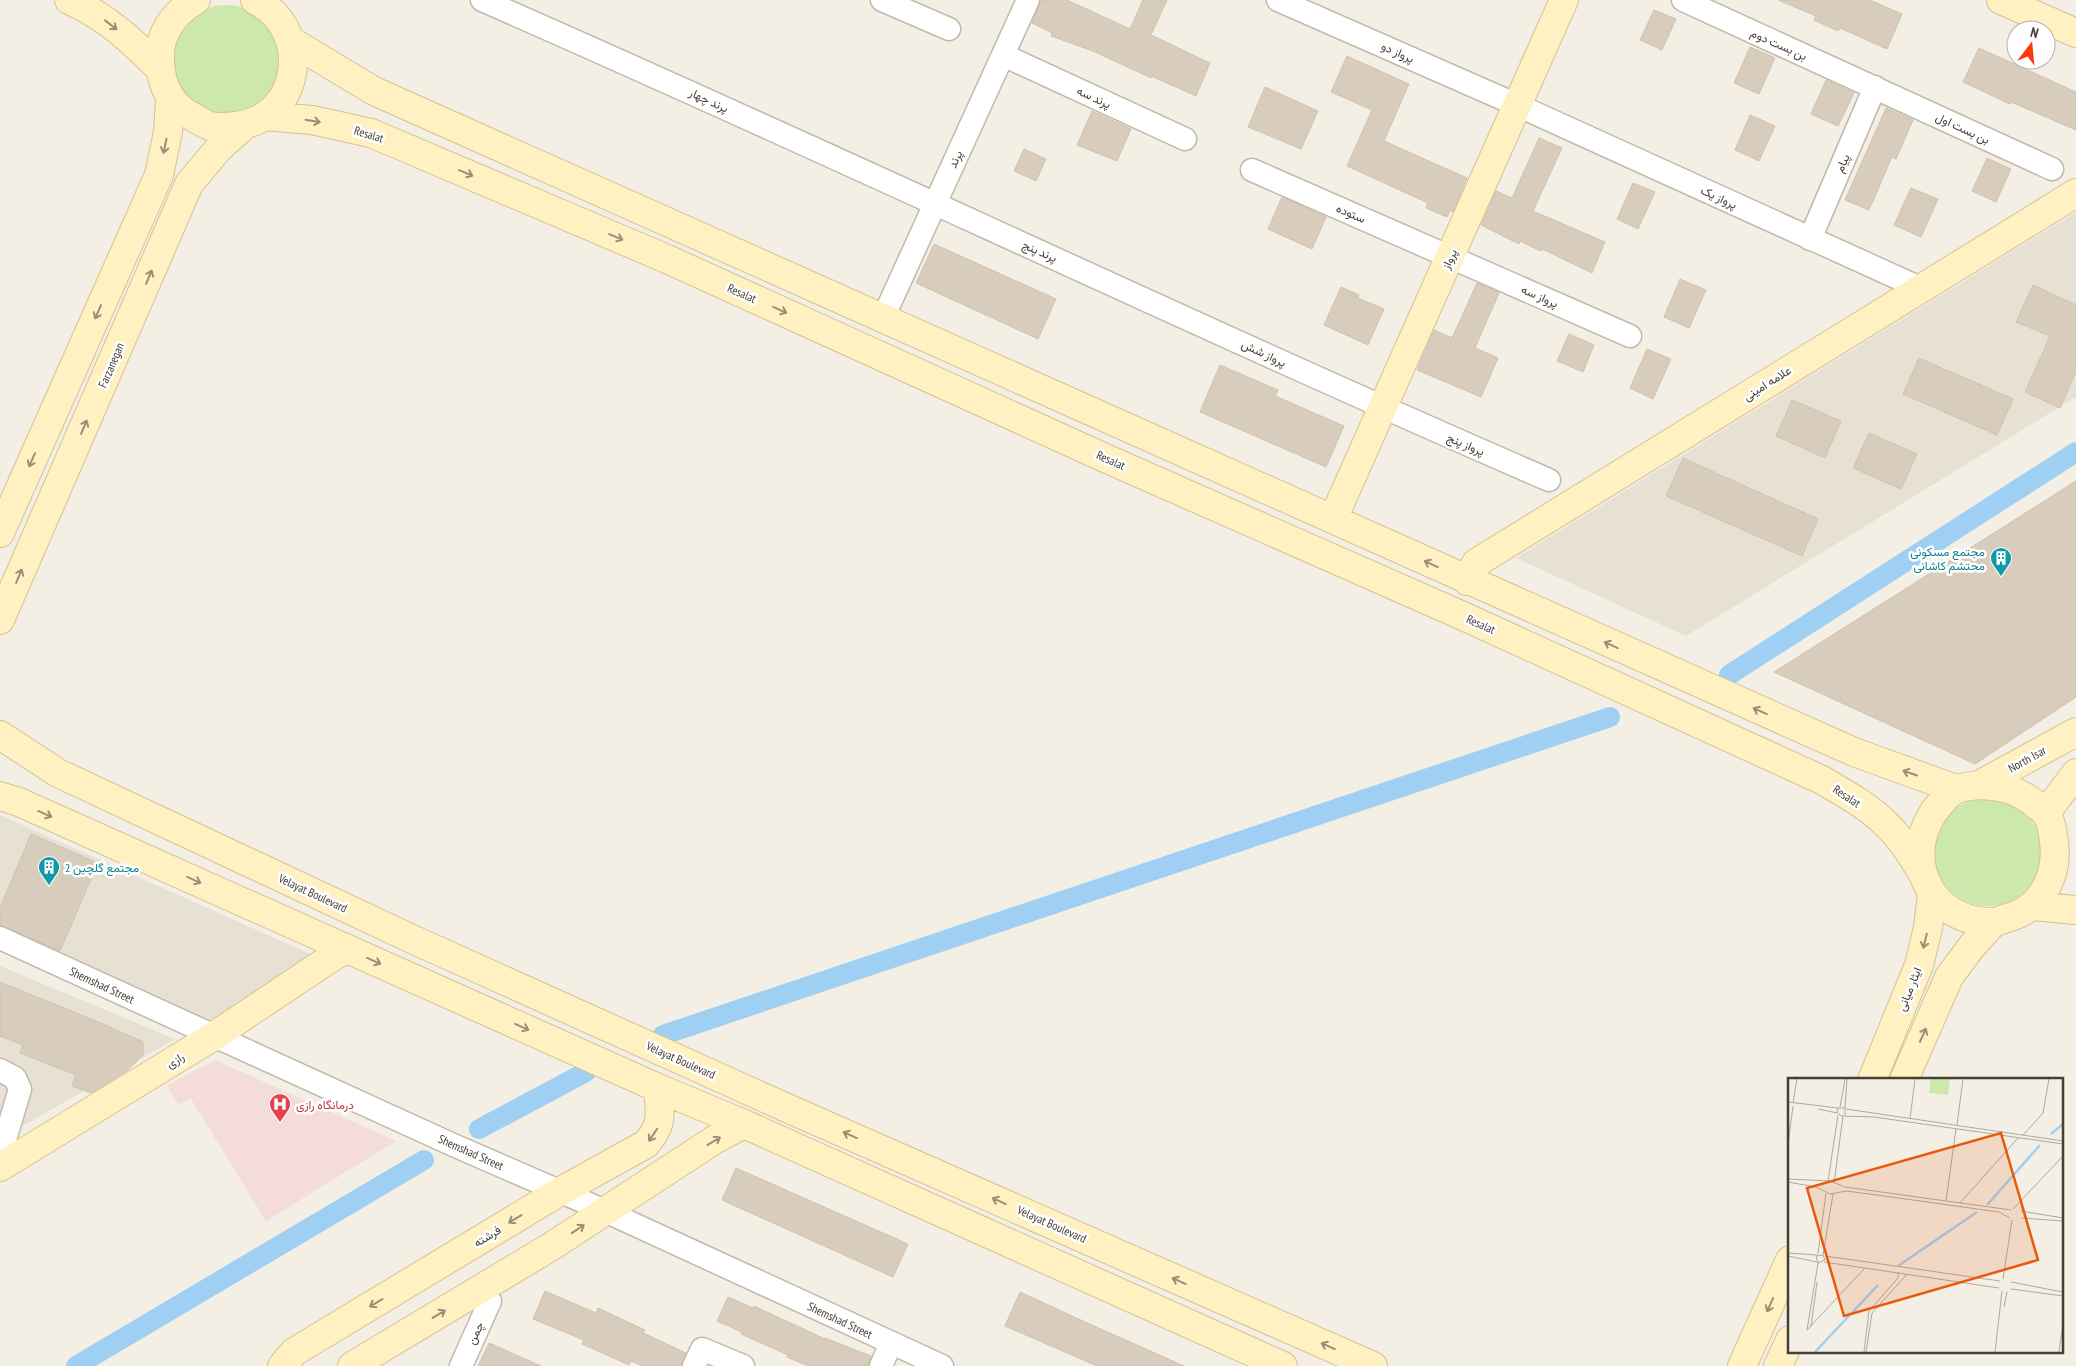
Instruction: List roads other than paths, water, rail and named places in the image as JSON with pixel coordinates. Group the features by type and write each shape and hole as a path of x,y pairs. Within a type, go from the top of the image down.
{"street":[{"path":"69,0 93,11 132,42 160,69"},
{"path":"0,533 159,175 168,132 170,97 161,79 159,53 162,39 171,21 185,6 196,0"},
{"path":"255,0 266,5 287,21 374,91 1854,752 1967,787 2002,786 2024,795 2049,821 2076,844"},
{"name":"پرند چهار","path":"482,0 673,84 935,205"},
{"path":"882,0 949,30"},
{"name":"پرند","path":"883,318 1028,0"},
{"name":"پرواز دو","path":"1278,0 1517,105"},
{"name":"پرواز","path":"1333,518 1564,0"},
{"name":"بن بست دوم","path":"1684,0 1875,87"},
{"path":"2001,0 2076,33"},
{"name":"Farzanegan","path":"0,620 189,184 218,148 280,101 290,83 294,62 287,21"},
{"name":"پرند سه","path":"1003,55 1185,139"},
{"name":"بن بست اول","path":"1875,87 2052,169"},
{"name":"پیام","path":"1810,239 1875,87"},
{"name":"Resalat","path":"170,97 184,112 210,126 224,128 255,120 312,120 372,133 667,259 1822,780 1858,801 1886,823 1906,846 1926,882"},
{"name":"پرواز یک","path":"1517,105 1920,288"},
{"name":"ستوده","path":"1252,170 1450,256"},
{"name":"علامه امینی","path":"1468,581 1476,563 2076,193"},
{"name":"پرند پنج","path":"935,205 1145,298"},
{"name":"پرواز سه","path":"1450,256 1630,336"},
{"name":"پرواز شش","path":"1145,298 1383,408"},
{"name":"پرواز پنج","path":"1383,408 1549,480"},
{"name":"North Isar","path":"1967,787 2076,732"},
{"name":"Velayat Boulevard","path":"0,735 58,773 412,939 787,1108 1373,1366"},
{"path":"1967,787 1937,806 1925,826 1919,849 1926,882 1949,910 1971,919 1994,922 2014,916 2033,906 2046,889 2054,870 2056,850 2049,821 2076,773"},
{"path":"0,796 19,802 658,1088 744,1124 1283,1366"},
{"name":"ایثار میانی","path":"1873,1078 1919,965 1928,928 1926,882"},
{"path":"2033,906 2076,910"},
{"path":"1905,1078 1950,976 1972,946 1994,922"},
{"name":"Shemshad Street","path":"0,938 451,1144 561,1191 942,1366"},
{"name":"رازی","path":"4,1164 214,1036 346,948"},
{"path":"0,1070 15,1078 20,1089 4,1142 4,1164"},
{"name":"فرشته","path":"282,1366 294,1352 561,1191 646,1144 656,1132 660,1117 658,1088"},
{"path":"352,1366 552,1246 714,1140 744,1124"},
{"path":"1742,1366 1788,1264"},
{"name":"چمن","path":"461,1366 490,1301"},
{"path":"881,1366 891,1343"},
{"path":"1778,1366 1788,1344"},
{"path":"694,1366 702,1349 743,1366"}],"waterway":[{"path":"1729,675 2076,452"},
{"path":"663,1035 1610,717"},
{"path":"479,1129 586,1072"},
{"path":"76,1366 424,1160"}],"place":[{"name":"مجتمع مسکونی محتشم کاشانی","path":"2001,577"},
{"name":"مجتمع گلچین 2","path":"49,886"},
{"name":"درمانگاه رازی","path":"280,1123"}]}
